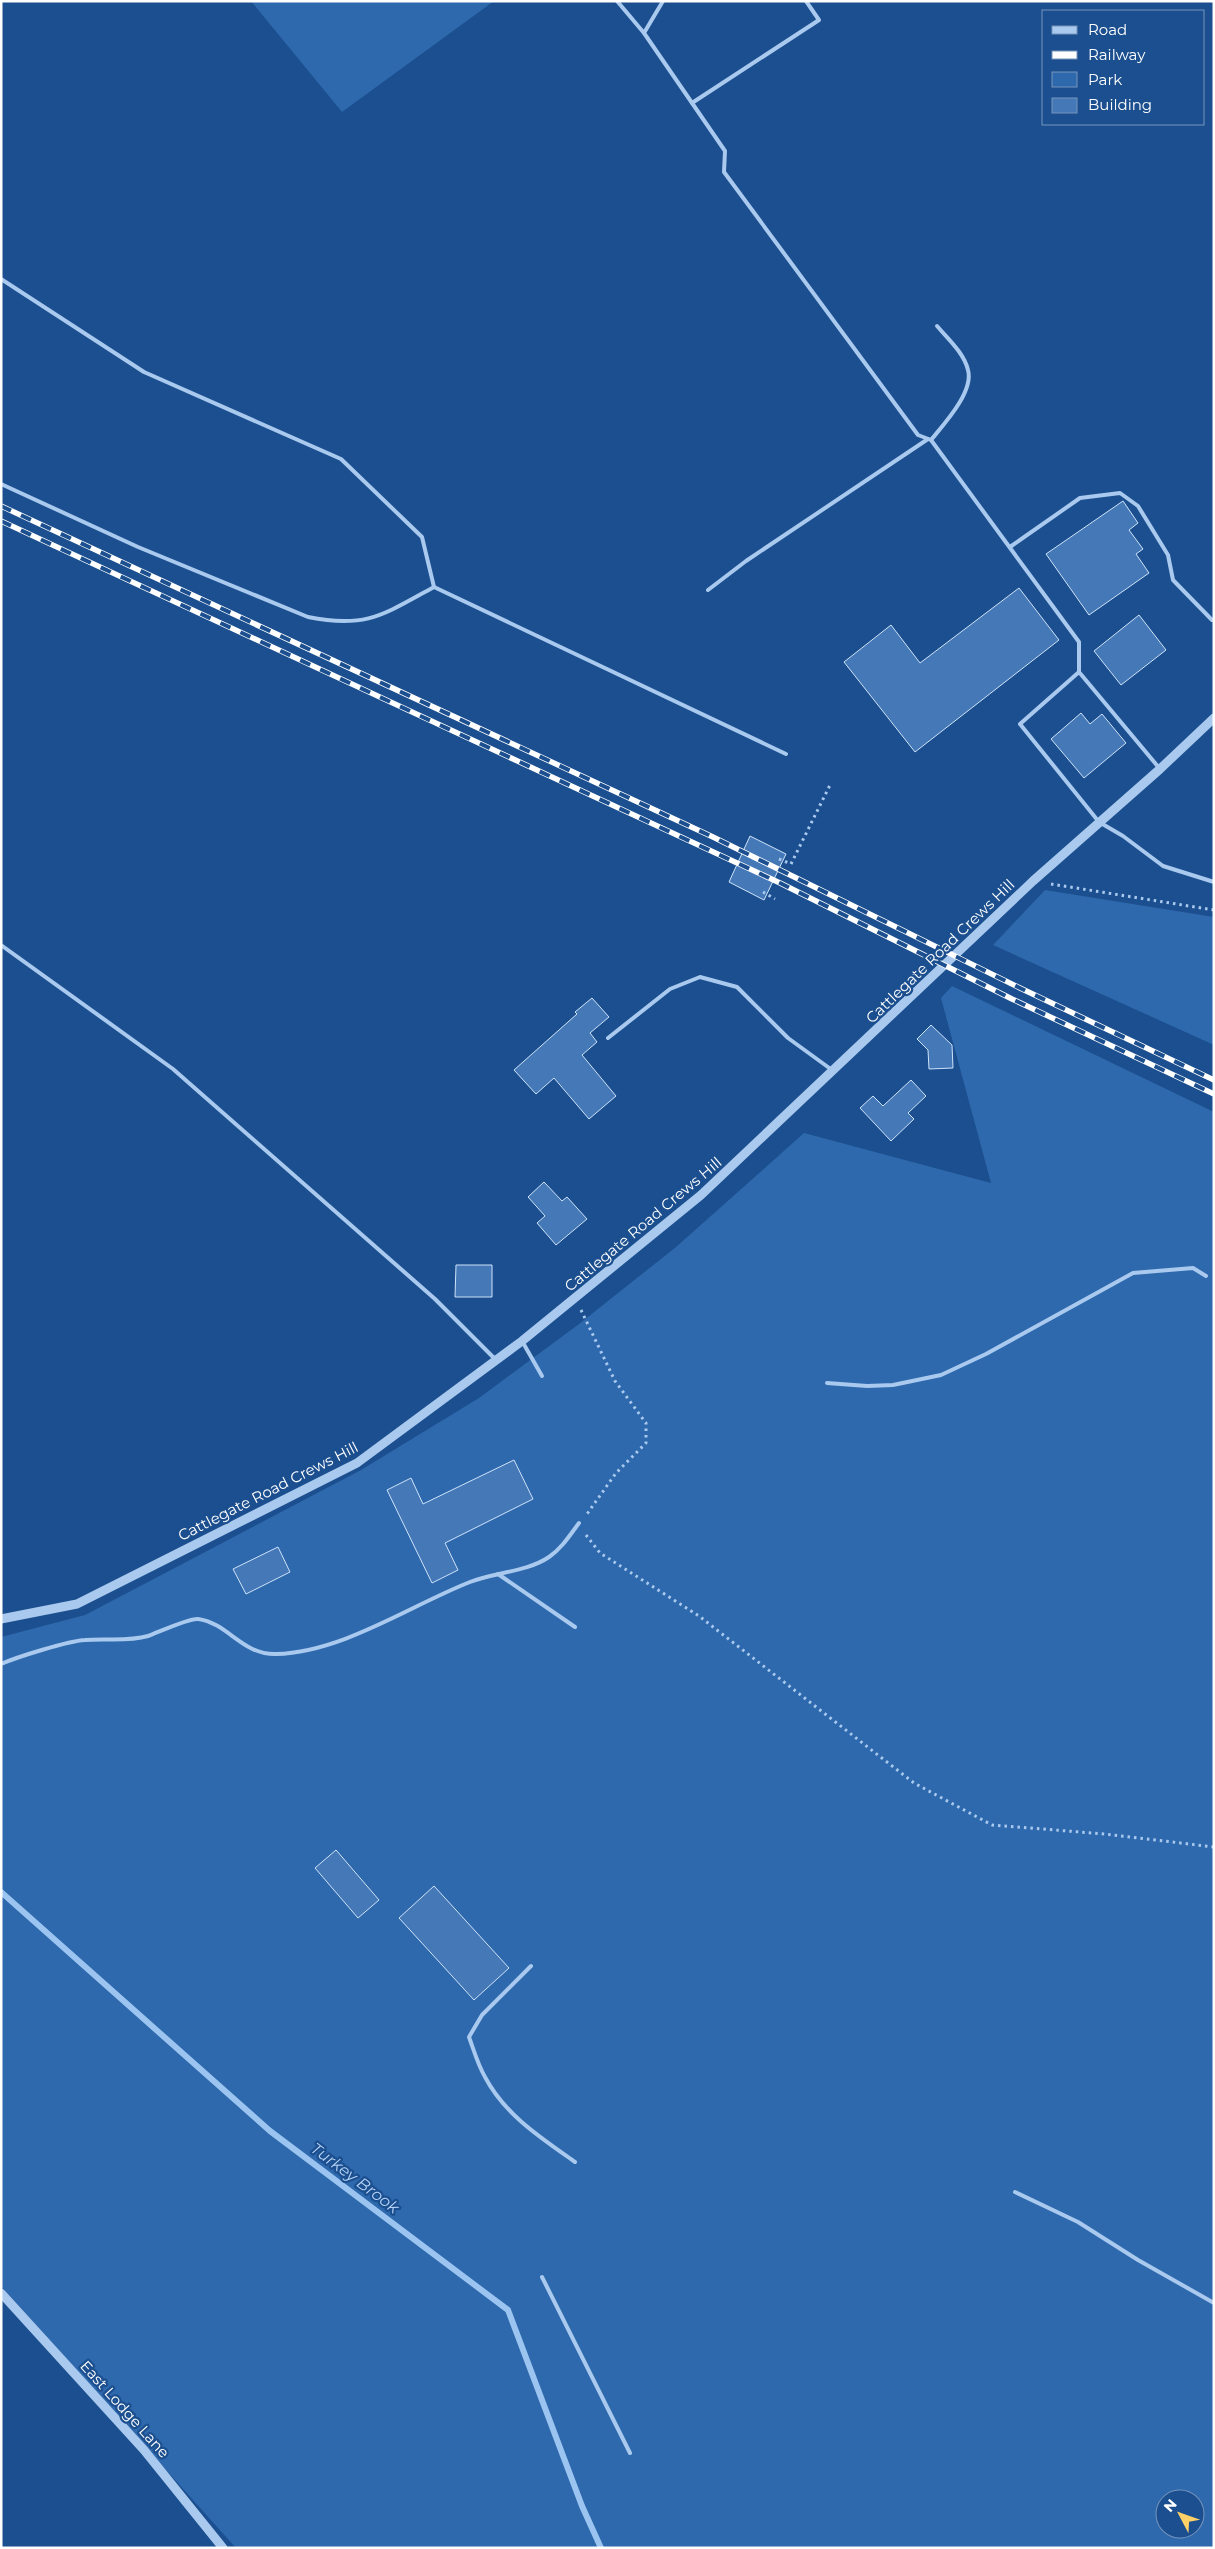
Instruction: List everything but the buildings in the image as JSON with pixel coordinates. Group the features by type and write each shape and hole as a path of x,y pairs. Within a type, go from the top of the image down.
{"street":[{"name":"Cattlegate Road Crews Hill","path":"1,1620 77,1604 357,1463 522,1341 576,1299 701,1195 1034,881 1160,769 1214,718"},
{"name":"East Lodge Lane","path":"1,2293 144,2450 223,2548"}],"lane":[{"path":"617,1 644,33 725,150 724,172 918,435 930,440 1010,547 1079,642 1079,672 1160,769"},
{"path":"644,33 663,1"},
{"path":"692,102 819,20 806,1"},
{"path":"1,279 144,372 341,459 422,537 434,587"},
{"path":"708,590 746,561 930,440 960,403 967,385 969,371 962,354 937,326"},
{"path":"1,484 138,547 308,617 334,622 362,621 382,615 434,587"},
{"path":"1010,547 1080,498 1120,493 1138,506 1168,555 1172,580 1212,620"},
{"path":"434,587 786,754"},
{"path":"1079,672 1020,724 1099,822 1123,836 1163,866 1214,882"},
{"path":"1,945 173,1069 436,1299 496,1360"},
{"path":"608,1038 670,989 700,977 737,987 788,1038 833,1071"},
{"path":"828,1382 867,1386 894,1385 941,1376 986,1354 1133,1273 1193,1268 1206,1276"},
{"path":"522,1341 542,1376"},
{"path":"1,1664 83,1640 131,1640 197,1618 210,1623 247,1647 262,1653 300,1651 339,1641 472,1581 548,1558 563,1545 579,1523"},
{"path":"498,1574 575,1627"},
{"path":"531,1966 482,2014 469,2037 485,2078 513,2114 527,2128 575,2162"},
{"path":"1015,2192 1078,2222 1138,2260 1214,2303"},
{"path":"542,2277 630,2453"}],"path":[{"path":"779,859 792,864 830,785"},
{"path":"1034,881 1214,910"},
{"path":"763,892 775,899"},
{"path":"576,1299 615,1381 646,1423 646,1443 616,1473 596,1504 579,1523 589,1541 600,1554 698,1616 914,1783 992,1825 1105,1834 1214,1848"}],"green space":[{"path":"251,1 494,1 342,112"},
{"path":"1045,890 1214,917 1214,1045 993,945"},
{"path":"952,986 1214,1112 1214,2548 236,2548 1,2286 1,1637 85,1615 361,1470 479,1398 579,1324 676,1247 804,1133 991,1183 941,998"}],"waterway":[{"name":"Turkey Brook","path":"1,1892 270,2131 508,2310 582,2506 601,2548"}],"railway":[{"path":"1,506 713,837 1020,988 1214,1080"},
{"path":"1,521 780,883 1012,999 1214,1094"}]}
